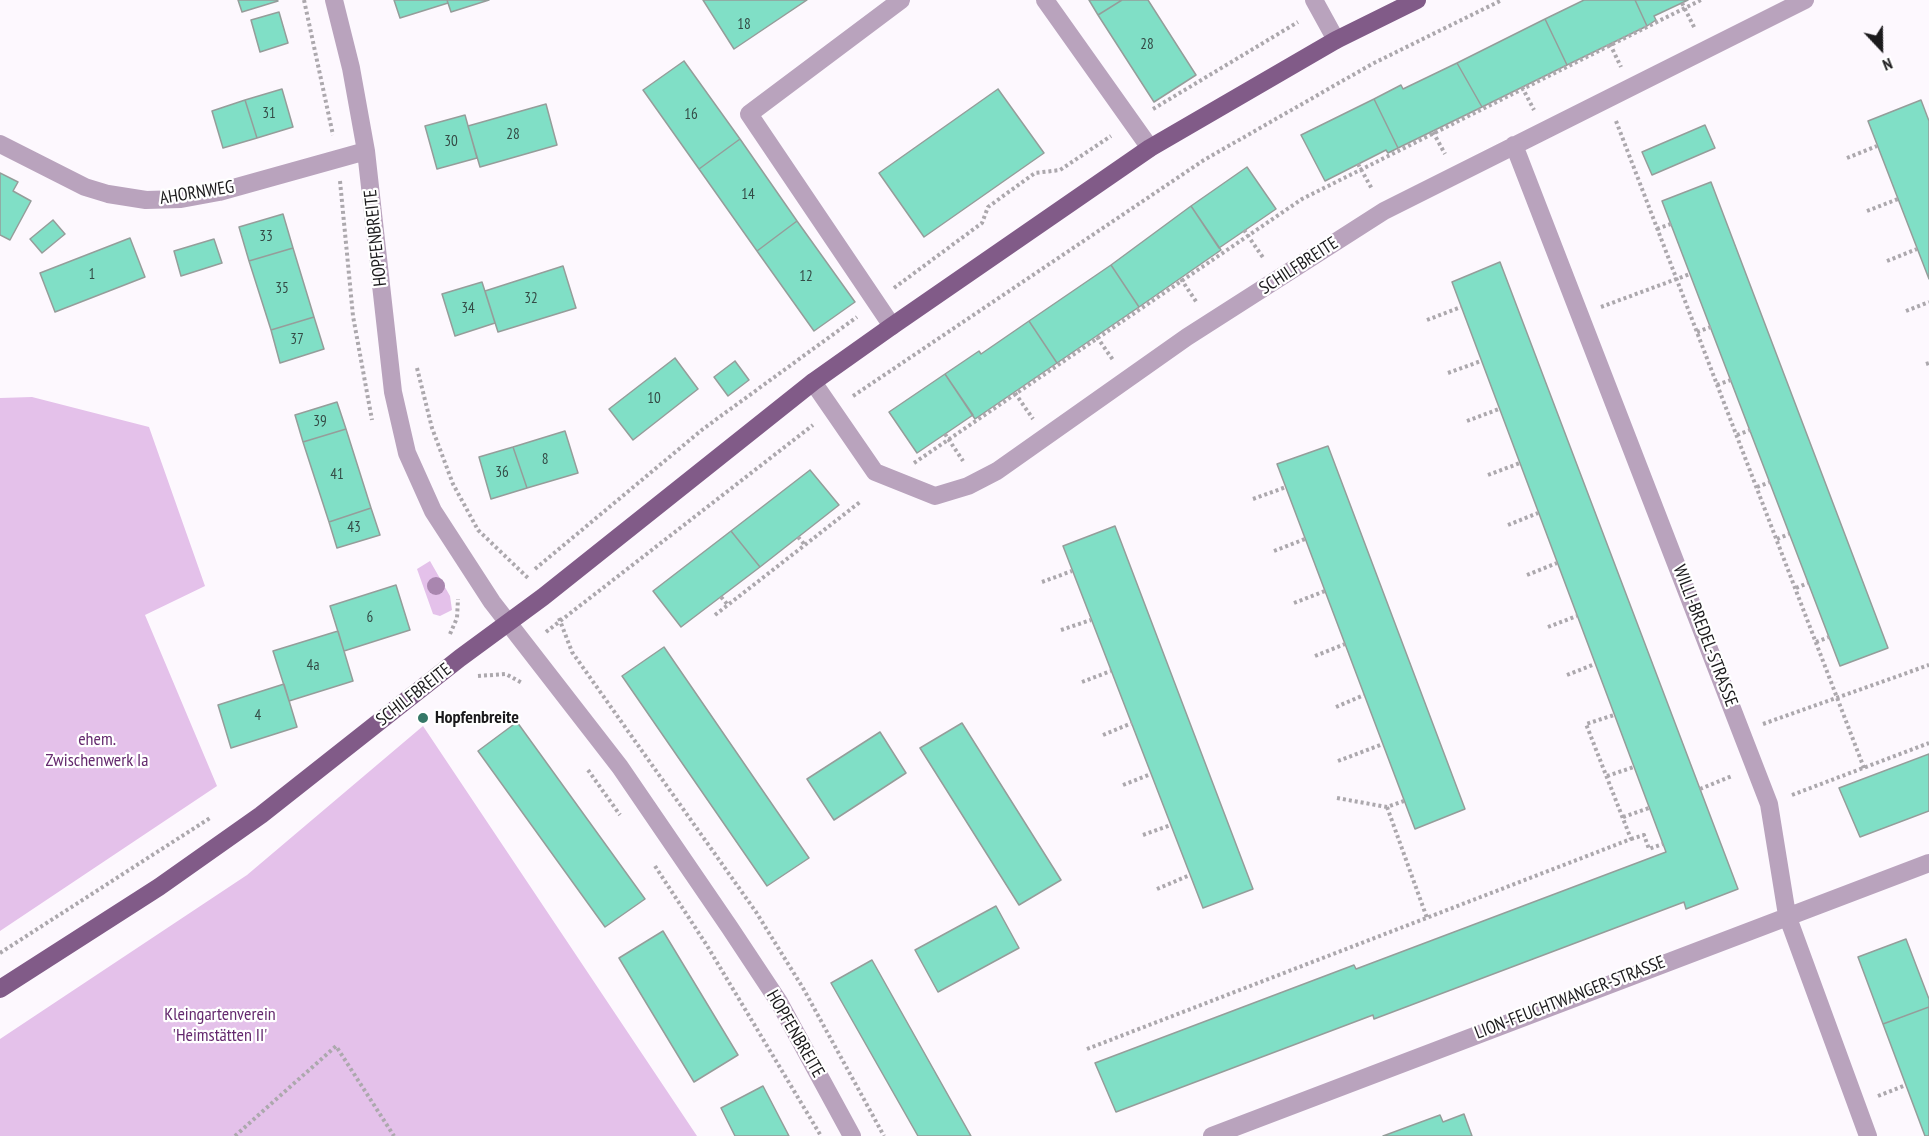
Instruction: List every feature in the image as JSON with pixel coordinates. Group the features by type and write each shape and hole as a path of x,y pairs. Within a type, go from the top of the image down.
{"main road":[{"name":"SCHILFBREITE","path":"0,989 159,887 261,815 813,382 892,326 1150,148 1335,40 1417,0"}],"street":[{"name":"HOPFENBREITE","path":"334,0 351,68 366,151 393,392 407,453 433,511 508,622 620,767 730,928 779,1002 852,1136"},
{"path":"892,326 749,114 901,0"},
{"path":"1045,0 1150,148"},
{"path":"1314,0 1335,40"},
{"name":"SCHILFBREITE","path":"813,382 875,472 935,496 968,486 998,471 1187,337 1384,211 1805,0"},
{"name":"AHORNWEG","path":"0,144 85,187 108,194 146,200 181,199 219,192 366,151"},
{"name":"WILLI-BREDEL-STRASSE","path":"1514,145 1769,804 1786,915 1868,1136"},
{"name":"LION-FEUCHTWANGER-STRASSE","path":"1212,1136 1786,915 1929,863"}],"path":[{"path":"304,0 338,159 353,316 367,403 373,425"},
{"path":"554,628 560,619 832,411 1204,160 1372,64 1502,0"},
{"path":"891,479 1181,279 1302,199 1684,5 1701,0"},
{"path":"1684,5 1696,31"},
{"path":"1610,44 1622,69"},
{"path":"1522,88 1535,110"},
{"path":"1607,98 1864,768"},
{"path":"1433,132 1446,156"},
{"path":"1847,158 1877,146"},
{"path":"1358,164 1374,192"},
{"path":"1867,211 1898,199"},
{"path":"1657,230 1671,224"},
{"path":"1244,230 1265,261"},
{"path":"1887,261 1917,249"},
{"path":"1580,315 1690,274"},
{"path":"1181,279 1199,305"},
{"path":"1906,311 1929,302"},
{"path":"1427,320 1461,307"},
{"path":"1697,332 1711,327"},
{"path":"1097,337 1115,363"},
{"path":"415,358 432,428 453,484 478,530 532,583"},
{"path":"1448,373 1481,361"},
{"path":"1717,385 1731,380"},
{"path":"1015,393 1033,419"},
{"path":"1467,421 1499,409"},
{"path":"1737,435 1750,430"},
{"path":"945,434 965,464"},
{"path":"1488,476 1520,463"},
{"path":"1756,487 1770,482"},
{"path":"1253,499 1286,487"},
{"path":"715,615 860,502"},
{"path":"1508,525 1538,513"},
{"path":"1777,539 1789,534"},
{"path":"798,537 805,545"},
{"path":"1274,551 1305,539"},
{"path":"1527,575 1557,563"},
{"path":"1042,582 1072,571"},
{"path":"1796,588 1808,583"},
{"path":"1294,603 1325,591"},
{"path":"721,597 728,605"},
{"path":"1548,627 1577,616"},
{"path":"1061,630 1091,620"},
{"name":"SCHILFBREITE","path":"447,640 463,627"},
{"path":"1816,642 1829,637"},
{"path":"1316,656 1345,644"},
{"path":"1567,675 1595,664"},
{"path":"1742,732 1929,665"},
{"path":"1082,682 1111,671"},
{"path":"474,676 506,674 530,688"},
{"path":"1336,707 1364,695"},
{"path":"1614,715 1586,724 1631,839"},
{"path":"1103,735 1132,723"},
{"path":"1769,804 1929,743"},
{"path":"1338,761 1383,744"},
{"path":"583,763 622,819"},
{"path":"1607,776 1634,767"},
{"path":"1700,789 1755,768"},
{"path":"1123,785 1151,774"},
{"path":"1337,798 1387,807 1404,801"},
{"path":"1387,807 1427,918"},
{"path":"1623,817 1649,808"},
{"path":"0,952 216,814"},
{"path":"1143,835 1171,825"},
{"path":"1087,1049 1631,839 1644,835 1649,849 1663,844"},
{"path":"649,857 706,944 821,1136"},
{"path":"1157,889 1190,875"},
{"path":"235,1136 336,1046 394,1136"}],"green space":[{"name":"ehem. Zwischenwerk Ia","path":"32,397 149,427 205,586 145,615 217,786 0,931 0,398"},
{"path":"430,561 450,596 452,610 440,616 433,614 417,569"},
{"name":"Kleingartenverein 'Heimstätten II'","path":"423,726 697,1136 0,1136 0,1039 247,875"}],"building":[{"path":"238,0 277,0 278,1 242,12"},
{"path":"394,0 447,0 448,3 400,18"},
{"path":"447,0 489,0 451,12"},
{"path":"703,0 807,0 734,49"},
{"path":"1089,0 1122,0 1098,15"},
{"path":"1122,0 1148,0 1196,75 1154,102 1098,15"},
{"path":"1584,0 1635,0 1647,26 1567,65 1545,19"},
{"path":"1635,0 1688,0 1654,16 1656,20 1647,26"},
{"path":"279,12 288,43 260,52 251,20"},
{"path":"1545,19 1567,65 1482,107 1457,63"},
{"path":"684,61 740,139 699,169 643,90"},
{"path":"1457,63 1482,107 1398,148 1374,99 1401,85 1403,89"},
{"path":"282,89 293,127 257,138 245,100"},
{"path":"998,89 1044,153 924,237 879,173"},
{"path":"1374,99 1398,148 1388,153 1386,150 1325,181 1301,135"},
{"path":"245,100 257,138 223,148 212,111"},
{"path":"1921,100 1929,121 1929,279 1868,121"},
{"path":"546,104 557,145 480,167 468,126"},
{"path":"465,115 477,158 437,169 425,126"},
{"path":"1705,125 1715,148 1652,175 1642,152"},
{"path":"740,139 797,221 757,251 699,169"},
{"path":"1247,167 1276,209 1219,248 1191,206"},
{"path":"0,173 18,182 13,191 31,201 10,240 0,235"},
{"path":"1711,182 1888,648 1840,666 1662,201"},
{"path":"1191,206 1221,250 1139,307 1111,265"},
{"path":"283,214 293,248 249,261 239,227"},
{"path":"53,220 65,234 42,253 30,239"},
{"path":"797,221 855,302 814,331 757,251"},
{"path":"130,238 145,277 55,312 40,273"},
{"path":"214,239 222,263 181,276 174,251"},
{"path":"293,248 314,317 271,330 249,261"},
{"path":"1500,262 1738,889 1686,909 1684,902 1374,1019 1373,1015 1116,1112 1095,1063 1354,965 1356,969 1666,852 1452,282"},
{"path":"1111,265 1139,307 1057,363 1029,321"},
{"path":"563,266 576,308 498,332 485,291"},
{"path":"482,282 495,323 455,336 442,294"},
{"path":"314,317 324,349 280,363 271,330"},
{"path":"1029,321 1057,363 975,419 945,374 979,351 981,354"},
{"path":"675,358 698,389 633,440 609,409"},
{"path":"735,361 749,380 728,396 714,377"},
{"path":"945,374 973,415 917,453 889,412"},
{"path":"337,402 346,429 303,442 295,415"},
{"path":"346,429 371,508 329,522 303,442"},
{"path":"565,431 578,473 527,488 513,447"},
{"path":"1328,446 1465,809 1415,829 1277,464"},
{"path":"513,447 527,488 491,499 479,457"},
{"path":"810,470 839,505 760,567 731,531"},
{"path":"371,508 380,535 337,548 329,522"},
{"path":"1115,526 1253,889 1203,908 1063,546"},
{"path":"731,531 760,567 681,627 653,591"},
{"path":"396,585 410,630 344,651 330,606"},
{"path":"338,631 353,681 289,701 273,651"},
{"path":"664,647 809,858 767,886 622,676"},
{"path":"284,684 297,727 231,748 218,705"},
{"path":"517,722 645,899 605,927 478,751"},
{"path":"962,723 1061,880 1019,905 920,748"},
{"path":"880,732 906,773 834,820 807,779"},
{"path":"1929,754 1929,811 1860,837 1839,788"},
{"path":"996,906 1019,948 938,992 915,950"},
{"path":"663,931 738,1055 694,1082 619,958"},
{"path":"1906,939 1929,999 1929,1007 1883,1024 1858,957"},
{"path":"872,960 971,1136 918,1136 831,983"},
{"path":"1929,1007 1929,1136 1925,1136 1883,1024"},
{"path":"763,1086 789,1136 735,1136 721,1108"},
{"path":"1464,1114 1472,1136 1383,1136 1440,1115 1443,1122"}],"place":[{"name":"Hopfenbreite","path":"423,718"}]}
